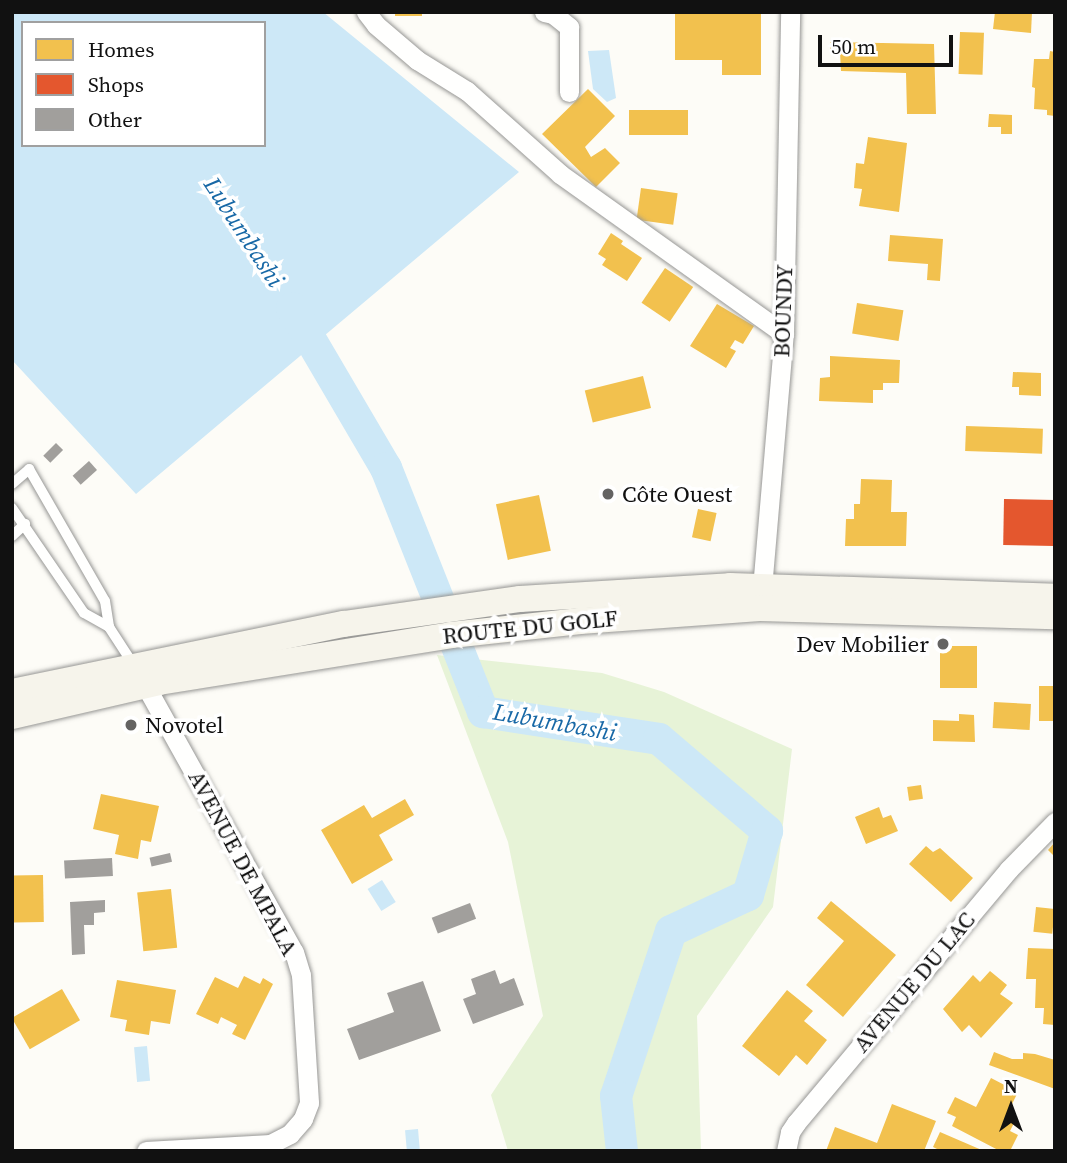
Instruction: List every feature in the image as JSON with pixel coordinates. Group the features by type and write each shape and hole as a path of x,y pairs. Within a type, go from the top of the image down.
{"main road":[{"path":"12,691 139,675 417,612 577,594 1055,597"},
{"name":"ROUTE DU GOLF","path":"12,716 139,675 452,635 626,617 761,597 1055,616"}],"street":[{"path":"366,12 376,25 417,60 467,91 560,174 784,334"},
{"path":"544,12 553,14 569,27 569,92"},
{"name":"BOUNDY","path":"761,597 784,334 790,12"},
{"name":"AVENUE DE MPALA","path":"139,675 294,952 301,975 309,1104 303,1119 290,1134 270,1144 146,1151"},
{"name":"AVENUE DU LAC","path":"786,1151 790,1132 796,1123 1009,870 1055,822"}],"lane":[{"path":"12,484 29,469 105,601 109,628 139,675"},
{"path":"12,508 84,613 109,628"},
{"path":"12,536 25,524"}],"green space":[{"path":"437,655 602,673 664,692 792,749 773,907 697,1016 701,1151 508,1151 491,1095 543,1016 508,842"}],"water":[{"path":"12,12 323,12 519,172 136,494 12,360"},
{"path":"609,50 616,98 607,102 593,89 588,51"},
{"path":"382,880 396,902 381,911 368,889"},
{"path":"147,1046 150,1081 137,1082 134,1047"},
{"path":"418,1129 420,1151 407,1151 405,1130"}],"building: Homes":[{"path":"395,12 422,12 422,16 395,16"},
{"path":"675,12 761,12 761,75 722,75 722,60 675,60"},
{"path":"995,12 1032,12 1031,33 993,29"},
{"path":"960,32 984,33 983,75 959,74"},
{"path":"830,42 934,44 936,114 907,114 906,73 841,71 840,52 830,53"},
{"path":"1050,51 1055,52 1055,116 1047,115 1047,110 1034,109 1035,88 1032,87 1034,59 1049,59"},
{"path":"588,89 615,116 585,147 591,157 605,148 620,163 596,187 542,134"},
{"path":"629,110 688,110 688,135 629,135"},
{"path":"989,114 1012,115 1012,134 1001,134 1001,127 988,127"},
{"path":"868,137 907,143 899,212 859,206 862,189 854,188 856,163 864,164"},
{"path":"641,188 678,193 673,225 637,220"},
{"path":"611,233 623,241 621,244 642,258 627,281 602,265 606,259 598,254"},
{"path":"890,235 943,239 940,281 927,280 928,264 888,261"},
{"path":"665,268 693,287 670,322 642,303"},
{"path":"857,303 903,310 899,341 852,334"},
{"path":"717,304 754,326 743,344 735,340 730,348 736,351 726,368 690,346"},
{"path":"830,356 900,360 899,383 883,383 883,390 873,390 873,403 819,401 820,378 830,377"},
{"path":"1013,372 1041,373 1041,396 1019,395 1019,387 1012,387"},
{"path":"643,376 651,408 593,423 585,391"},
{"path":"966,426 1043,429 1042,454 965,451"},
{"path":"861,479 892,480 891,512 907,512 906,546 845,546 846,519 854,519 854,504 860,504"},
{"path":"539,495 551,551 508,560 496,504"},
{"path":"698,509 717,513 711,541 692,537"},
{"path":"940,646 977,646 977,688 940,688"},
{"path":"1039,686 1055,686 1055,721 1039,721"},
{"path":"994,702 1031,704 1030,730 993,728"},
{"path":"959,714 974,715 975,742 933,741 933,720 959,721"},
{"path":"921,785 923,799 909,801 907,787"},
{"path":"101,794 159,806 151,842 141,840 138,859 115,854 119,835 93,829"},
{"path":"405,799 414,815 379,835 393,860 352,884 321,830 364,805 372,818"},
{"path":"879,807 883,818 891,815 898,831 866,844 855,817"},
{"path":"1055,842 1055,857 1048,850"},
{"path":"926,846 933,852 940,848 973,878 951,902 909,864"},
{"path":"43,875 44,922 13,923 12,876"},
{"path":"171,889 177,948 143,951 137,893"},
{"path":"831,901 896,955 843,1017 806,985 844,941 817,918"},
{"path":"1036,907 1055,909 1052,934 1033,932"},
{"path":"1028,948 1055,949 1055,1025 1043,1024 1044,1008 1035,1008 1036,979 1026,979"},
{"path":"990,971 1007,985 1000,994 1013,1003 981,1038 969,1025 962,1032 943,1009 973,975 980,982"},
{"path":"244,976 260,984 263,978 273,984 245,1040 232,1034 237,1025 221,1017 218,1024 196,1014 215,977 238,988"},
{"path":"117,980 176,990 170,1024 151,1021 149,1035 125,1031 127,1020 110,1017"},
{"path":"62,989 80,1020 30,1049 12,1018"},
{"path":"787,990 813,1011 804,1021 827,1040 807,1065 796,1055 779,1076 742,1046"},
{"path":"994,1052 1012,1059 1023,1059 1023,1053 1055,1060 1055,1089 989,1065"},
{"path":"991,1078 1018,1092 1008,1112 1017,1117 1010,1131 1018,1135 1010,1151 1000,1151 952,1126 956,1117 947,1113 955,1097 976,1107"},
{"path":"892,1104 936,1121 924,1151 826,1151 835,1127 877,1143"},
{"path":"940,1132 984,1151 941,1151 933,1147"}],"building: Shops":[{"path":"1004,499 1055,500 1054,546 1003,545"}],"building: Other":[{"path":"56,443 63,450 50,463 43,456"},
{"path":"89,461 97,470 81,485 73,476"},
{"path":"170,853 172,862 152,866 150,858"},
{"path":"112,858 113,876 65,878 64,861"},
{"path":"105,900 105,912 94,913 94,925 84,925 85,954 72,955 70,902"},
{"path":"470,903 476,919 438,934 432,918"},
{"path":"495,970 500,984 514,978 524,1005 473,1024 463,999 476,994 471,979"},
{"path":"423,981 441,1031 359,1060 347,1029 394,1012 387,993"}],"waterway":[{"name":"Lubumbashi","path":"292,308 386,468 483,712 659,739 767,831 748,895 671,931 616,1096 622,1151"}],"place":[{"name":"Côte Ouest","path":"608,494"},
{"name":"Dev Mobilier","path":"943,644"},
{"name":"Novotel","path":"131,725"}]}
